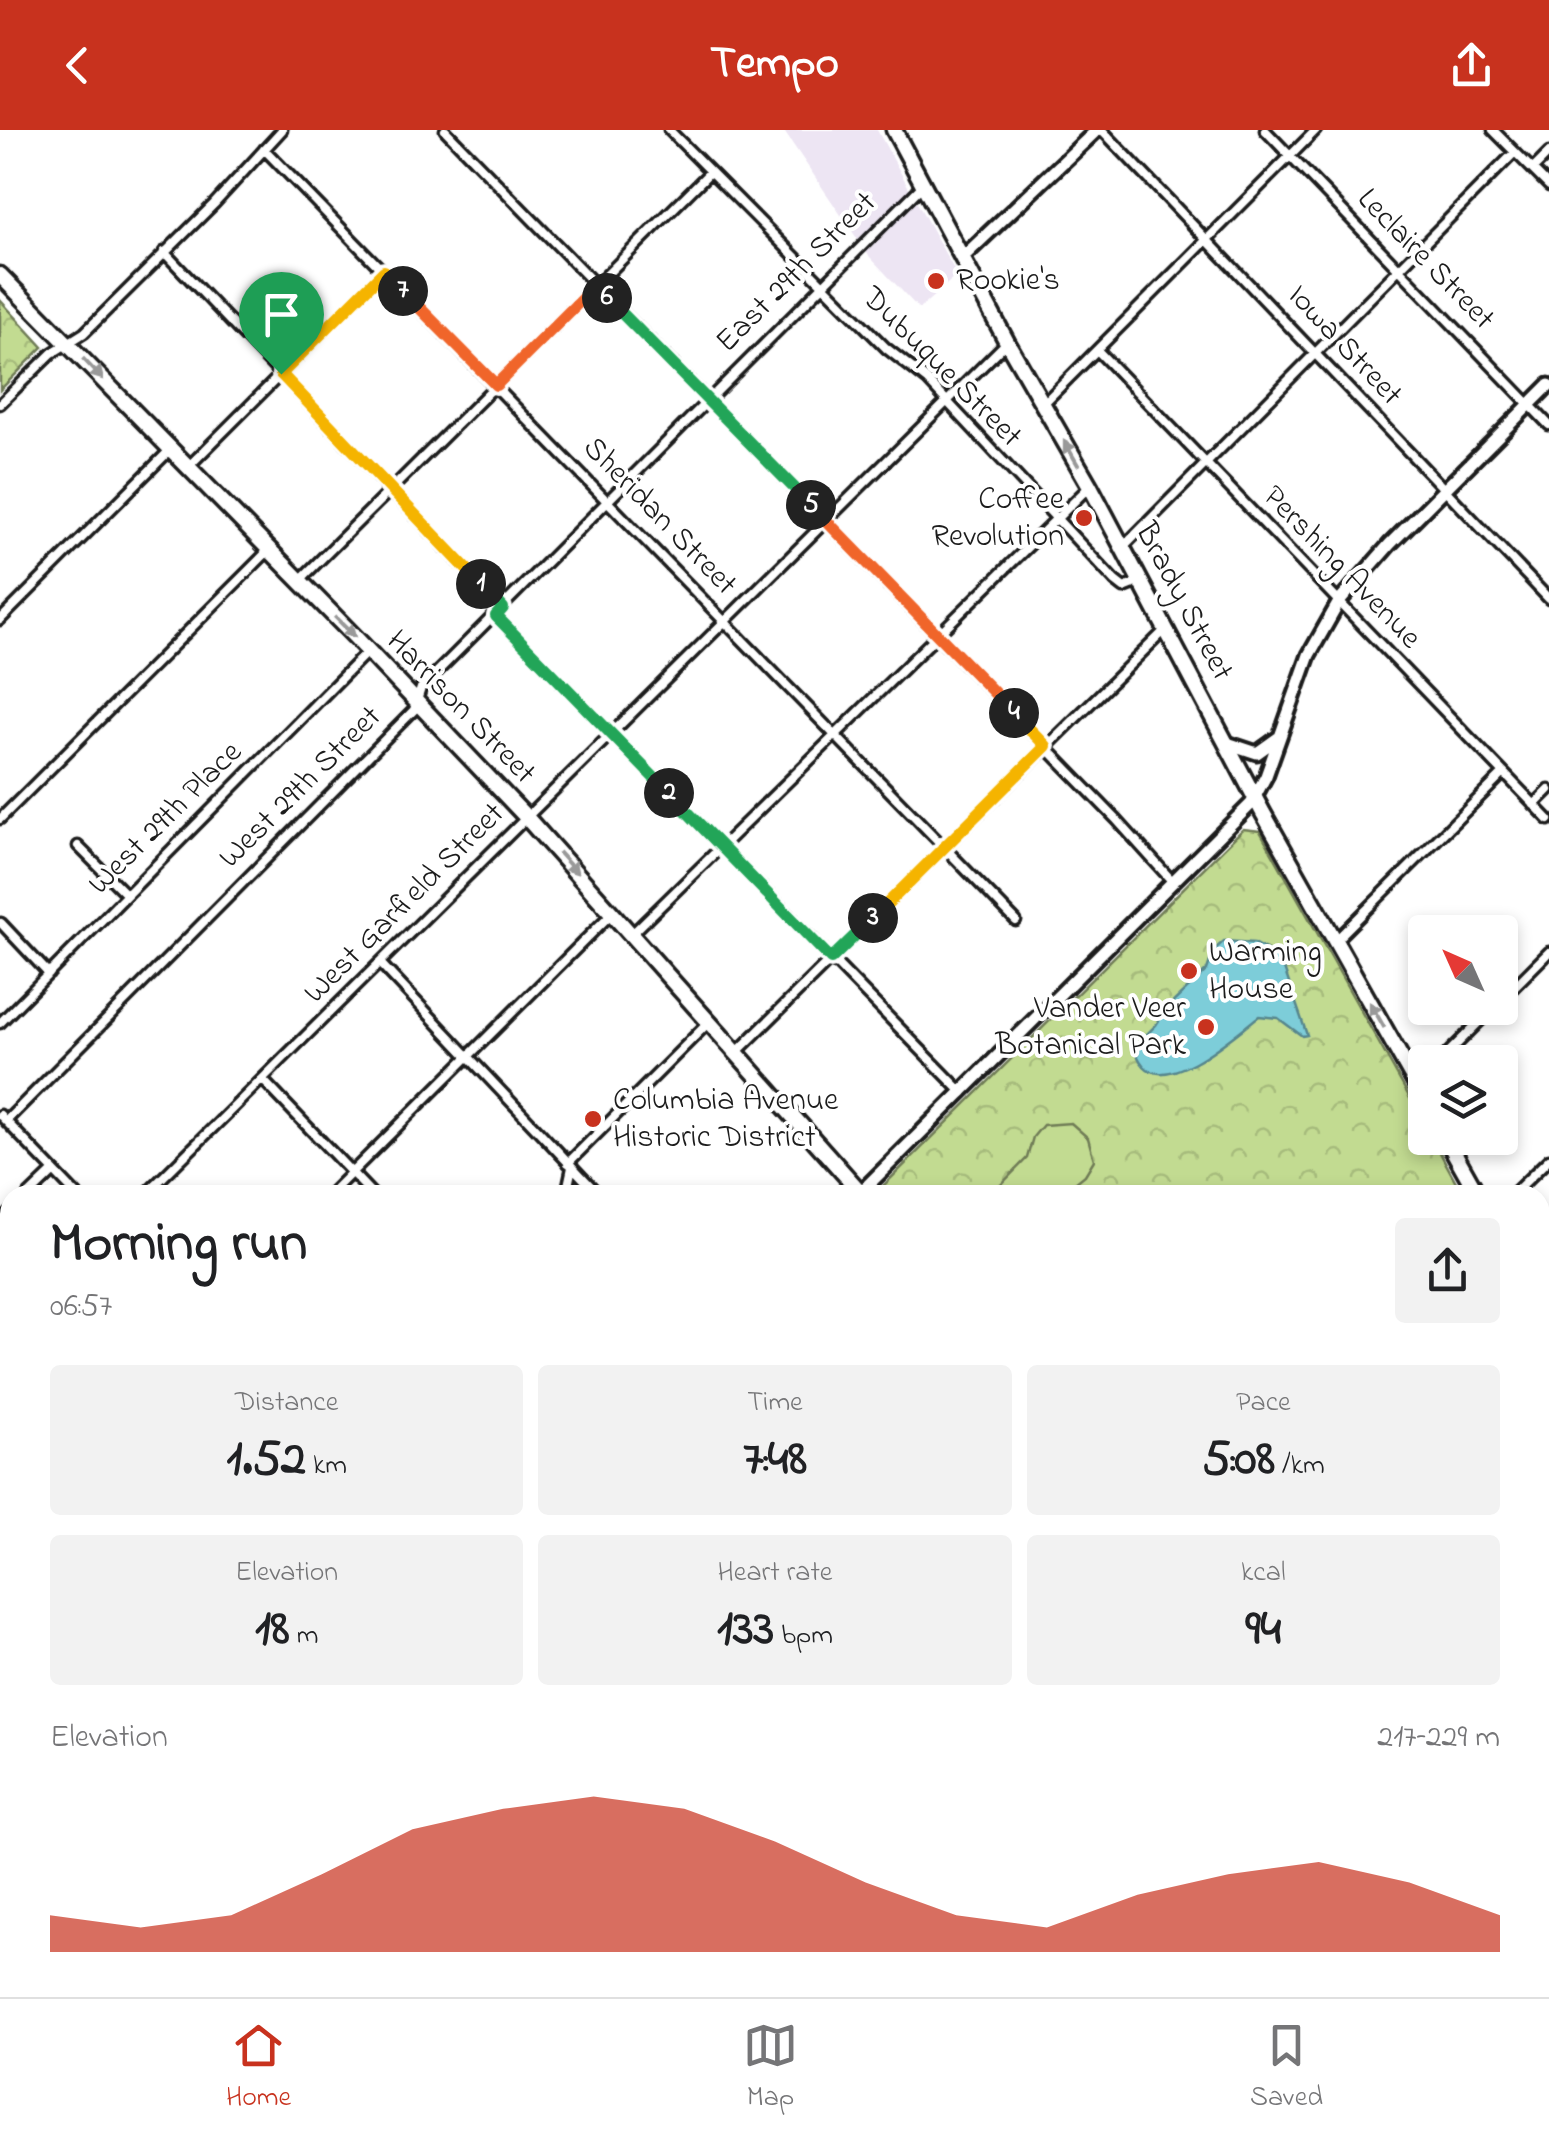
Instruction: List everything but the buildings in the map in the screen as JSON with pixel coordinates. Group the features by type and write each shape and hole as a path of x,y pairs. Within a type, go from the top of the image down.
{"highway":[{"name":"Brady Street","path":"894,130 1334,942 1408,1060"},
{"name":"Harrison Street","path":"0,275 527,818 853,1185"},
{"path":"1456,1155 1472,1185"}],"street":[{"path":"0,404 52,353 84,333 282,130"},
{"path":"445,130 1046,746 1173,882"},
{"name":"Dubuque Street","path":"669,130 886,348 948,402 1119,585 1129,587 1139,582"},
{"path":"677,138 686,130"},
{"path":"962,258 1099,130"},
{"name":"Iowa Street","path":"1099,130 1317,352 1549,598"},
{"name":"Leclaire Street","path":"1265,130 1549,424"},
{"path":"1043,404 1316,130"},
{"path":"1494,130 1549,186"},
{"name":"Sheridan Street","path":"264,150 1016,921"},
{"path":"1121,550 1515,152"},
{"path":"1533,170 1549,153"},
{"path":"299,581 710,172"},
{"name":"East 29th Street","path":"709,401 924,184"},
{"path":"164,252 503,608"},
{"path":"188,467 384,271"},
{"name":"West Garfield Street","path":"155,1185 1007,342"},
{"name":"Pershing Avenue","path":"1096,350 1549,820"},
{"path":"870,1185 1256,798 1309,654 1338,602 1549,385"},
{"name":"West 29th Street","path":"3,1118 414,710 421,688 709,401"},
{"path":"0,620 171,449"},
{"path":"632,934 1090,486"},
{"path":"0,819 268,550"},
{"path":"496,616 962,1093"},
{"path":"737,1052 1165,630"},
{"name":"West 29th Place","path":"0,1023 368,651"},
{"path":"1227,743 1257,752 1274,744 1280,735"},
{"path":"1334,942 1504,773"},
{"path":"1534,805 1549,790"},
{"path":"78,846 126,894"},
{"path":"339,1185 612,912"},
{"path":"1,924 48,974"},
{"path":"1518,983 1549,952"},
{"path":"381,964 589,1185"},
{"path":"567,1185 570,1165 710,1021"},
{"path":"1456,1045 1477,1025"},
{"path":"263,1080 363,1185"},
{"path":"3,1118 67,1185"},
{"path":"1522,1185 1549,1159"},
{"path":"39,1185 54,1171"}],"shaded area":[{"path":"783,130 877,130 957,275 919,309 869,256"}],"green space":[{"path":"0,300 43,347 0,390"},
{"name":"Vander Veer Botanical Park","path":"1243,829 1260,831 1408,1095 1408,1155 1441,1155 1458,1185 884,1185"},
{"path":"1071,1123 1088,1138 1094,1160 1085,1175 1075,1183 1077,1185 1001,1185 1027,1158 1033,1137 1043,1125"}],"water":[{"path":"1224,941 1254,943 1280,957 1307,1035 1302,1036 1278,1018 1259,1016 1203,1058 1170,1072 1155,1073 1140,1061 1136,1045 1207,970 1214,950"}],"place":[{"name":"Rookie's","path":"936,281"},
{"name":"Coffee Revolution","path":"1084,518"},
{"name":"Warming House","path":"1189,971"},
{"name":"Vander Veer Botanical Park","path":"1206,1027"},
{"name":"Columbia Avenue Historic District","path":"593,1119"}],"route":[{"path":"384,271 496,385 595,286 1046,746 831,959 496,616 503,608 281,374 384,271"}]}
